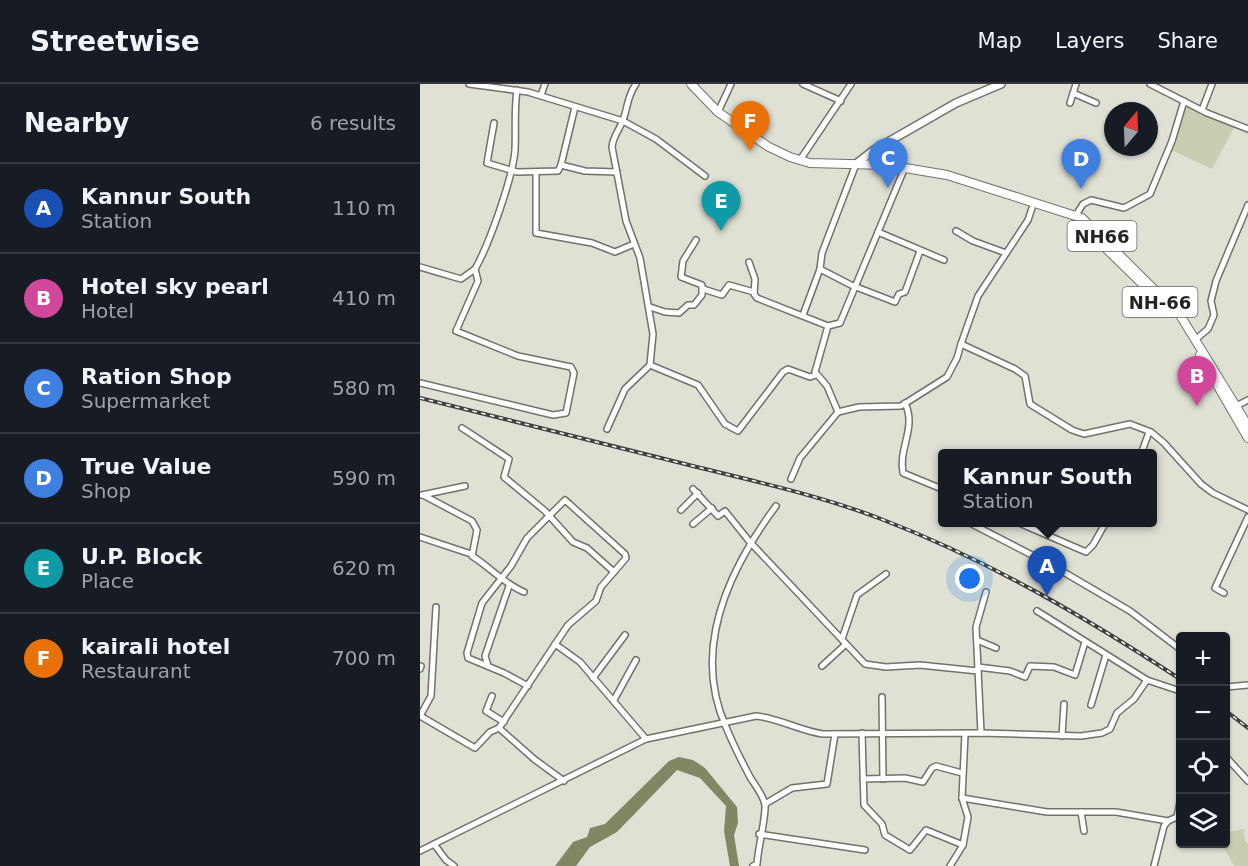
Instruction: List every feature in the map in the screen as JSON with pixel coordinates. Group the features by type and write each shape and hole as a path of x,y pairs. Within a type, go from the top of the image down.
{"highway":[{"name":"NH66","path":"685,84 724,122 758,144 800,160 810,163 874,165 947,175 1032,206 1076,215 1095,229 1180,315 1248,426"},
{"name":"NH66","path":"691,84 717,112 769,147"},
{"name":"NH-66","path":"1032,206 1067,217 1082,225 1169,310 1198,350 1248,438"}],"main road":[{"path":"856,164 874,150 956,103 1001,84"},
{"path":"874,150 872,160 874,165"}],"street":[{"path":"469,84 541,95 623,121 656,139 705,176"},
{"path":"541,95 544,84"},
{"path":"607,429 625,389 650,365 653,334 650,307 626,221 613,137 623,121 625,104 636,84"},
{"path":"717,112 731,84"},
{"path":"803,84 841,101"},
{"path":"800,160 851,84"},
{"path":"1070,103 1076,84"},
{"path":"1150,84 1202,110 1248,129"},
{"path":"1202,110 1212,84"},
{"path":"420,267 461,279 475,269 486,249 515,153 514,111 517,90"},
{"path":"1073,93 1095,103"},
{"path":"1076,215 1086,202 1091,200 1124,208 1150,194 1172,141 1184,100"},
{"path":"494,123 487,163 510,171 536,173 558,171 575,106"},
{"path":"803,315 820,268 822,253 856,164"},
{"path":"561,165 585,171 617,172"},
{"path":"748,261 755,279 754,292 757,298 828,326 840,323 904,170"},
{"path":"536,173 536,233 592,243 615,252 634,244"},
{"path":"791,479 800,458 838,412 868,406 895,408 947,377 957,358 973,307 1028,220 1032,206"},
{"path":"1196,339 1208,329 1214,315 1211,301 1216,282 1248,206"},
{"path":"956,231 978,244 1006,252"},
{"path":"878,232 944,260"},
{"path":"696,240 683,261 681,277 700,284 703,289 722,295 729,285 754,292"},
{"path":"820,268 895,302 898,294 905,292 920,251"},
{"path":"420,383 553,415 566,413 574,373 571,367 518,356 456,331 478,281 475,269"},
{"path":"650,307 665,312 679,313 688,305 694,305 703,289"},
{"path":"828,326 815,369 816,375 827,386 838,412"},
{"path":"961,344 1025,376 1030,404 1072,430 1089,434 1130,424 1149,432 1164,443 1213,494 1248,510"},
{"path":"650,365 698,385 725,424 738,431 783,372 788,369 810,377 816,375"},
{"path":"1236,405 1248,400"},
{"path":"905,403 911,420 903,454 903,473 938,487"},
{"path":"462,428 509,459 504,477 573,542 587,548 614,572"},
{"path":"1143,449 1149,432"},
{"path":"422,495 465,486"},
{"path":"681,510 695,491 718,516 725,511 749,542 869,666 920,665 1010,671 1025,677 1030,666 1047,665 1075,675 1085,642"},
{"path":"422,495 450,507 476,526 471,554"},
{"path":"436,607 431,696 421,717 475,748 490,732 500,728 528,686 555,644 568,625 596,601 601,587 626,558 626,554 565,500 550,518 527,538 501,579 482,603 467,653 468,658 528,686"},
{"path":"753,866 757,864 759,834 765,804 724,724 712,671 711,652 719,612 749,542 776,506"},
{"path":"693,524 712,508"},
{"path":"1224,593 1215,588 1248,517"},
{"path":"978,527 1056,567 1130,611 1176,646"},
{"path":"1028,527 1086,552 1094,545 1103,527"},
{"path":"420,537 471,554 509,586 524,592"},
{"path":"822,666 844,641 857,595 886,574"},
{"path":"488,666 485,656 509,586"},
{"path":"981,733 976,627 986,592"},
{"path":"1037,611 1147,680 1176,690"},
{"path":"592,678 625,635"},
{"path":"977,640 996,648"},
{"path":"555,644 580,662 646,739"},
{"path":"1091,705 1107,656"},
{"path":"614,700 636,660"},
{"path":"420,851 462,828 564,781 646,739 756,716 765,717 805,732 835,734 981,733 1091,736 1110,729 1117,713 1134,699 1147,680"},
{"path":"1230,683 1234,686"},
{"path":"1230,686 1248,685"},
{"path":"492,696 486,711 504,722"},
{"path":"882,697 883,779"},
{"path":"1062,736 1064,704"},
{"path":"500,728 534,759 564,781"},
{"path":"765,804 792,788 828,784 835,734"},
{"path":"862,734 864,805 882,824 888,838 911,850 926,830 963,845"},
{"path":"950,866 963,845 968,817 962,798 965,734"},
{"path":"1230,761 1248,781"},
{"path":"863,778 905,778 923,782 932,768 936,766 962,773"},
{"path":"962,798 1047,812 1137,815 1168,822"},
{"path":"1081,812 1084,831"},
{"path":"1161,866 1154,864 1164,825 1176,818"},
{"path":"759,834 866,850"},
{"path":"434,844 446,861 454,866"}],"shaded area":[{"path":"1186,104 1234,128 1212,169 1171,150"},
{"path":"679,757 693,760 705,768 737,807 738,823 734,835 739,866 730,866 724,831 726,806 700,778 677,770 617,832 590,847 576,866 555,866 573,842 587,837 590,828 605,824 669,761"},
{"path":"1244,829 1245,841 1248,844 1248,866 1234,866 1224,848 1230,848 1230,831"}],"railway":[{"path":"420,398 786,489 881,519 998,571 1072,612 1176,676"},
{"path":"1230,714 1248,728"}],"place":[{"name":"kairali hotel","path":"750,151"},
{"name":"Ration Shop","path":"888,188"},
{"name":"True Value","path":"1081,189"},
{"name":"U.P. Block","path":"721,231"},
{"name":"Hotel sky pearl","path":"1197,406"},
{"name":"Kannur South","path":"1047,596"}]}
